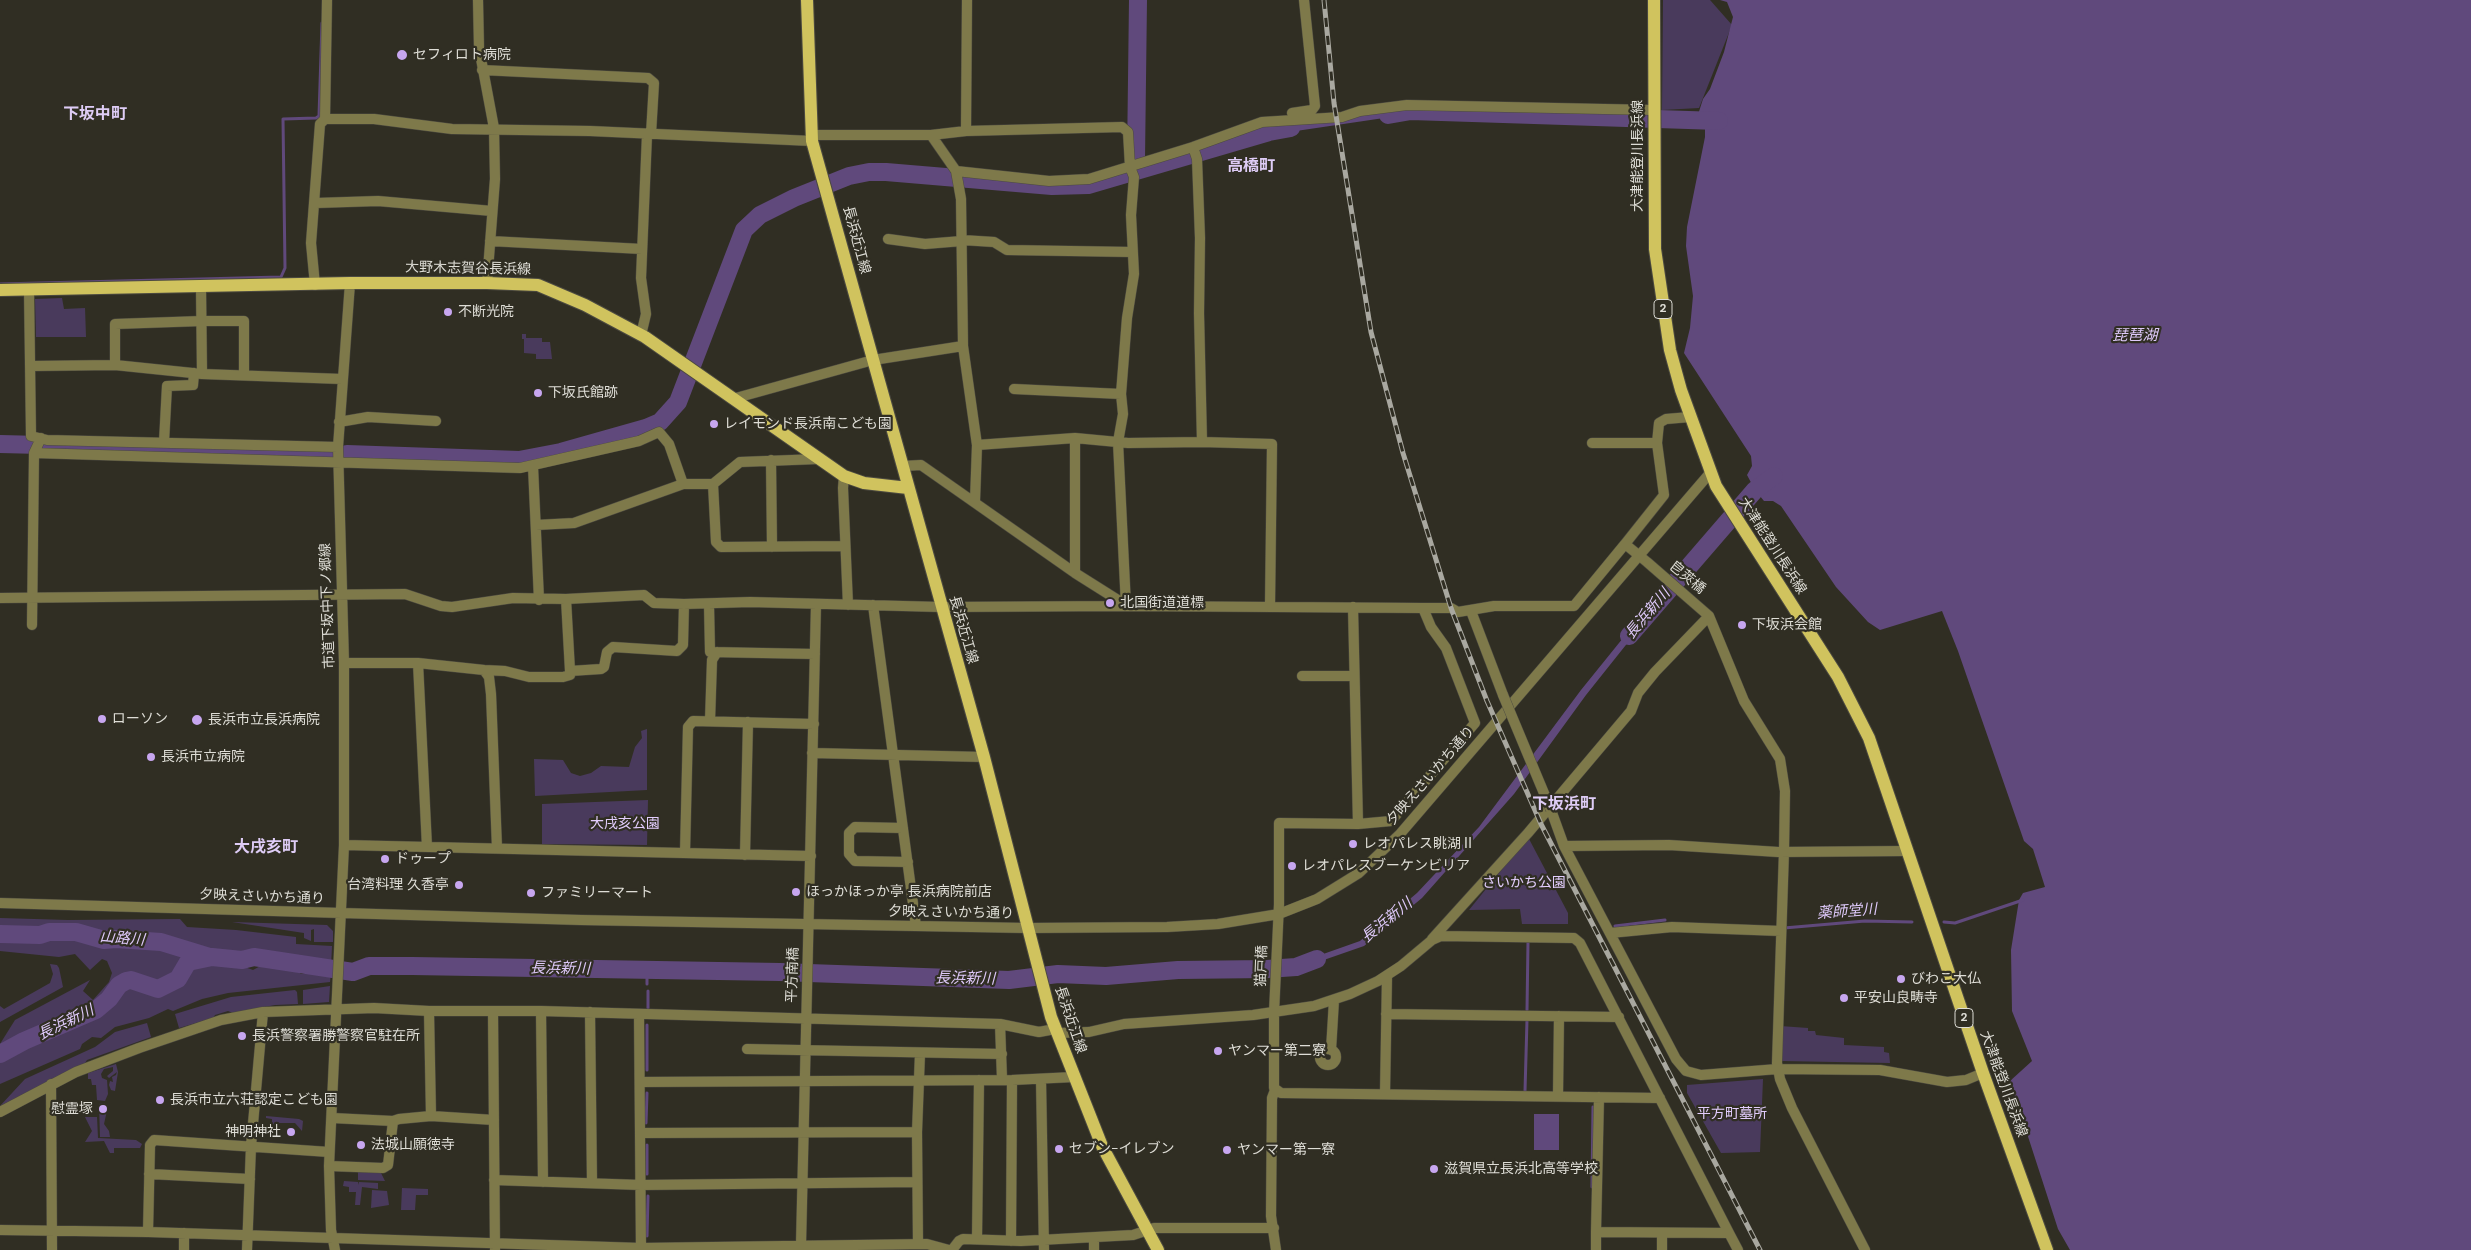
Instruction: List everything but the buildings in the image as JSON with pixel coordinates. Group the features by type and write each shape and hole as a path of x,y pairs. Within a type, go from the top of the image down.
{"main road":[{"name":"長浜近江線","path":"807,0 812,138 984,757 1054,1027 1102,1146 1158,1250"},
{"name":"大津能登川長浜線","path":"1654,0 1655,249 1660,295 1670,350 1690,417 1716,486 1838,677 1869,738 1983,1073 2047,1250"},
{"name":"大野木志賀谷長浜線","path":"0,290 315,286 350,283 487,282 538,285 586,305 641,334 736,398 844,476 864,483 908,488"}],"street":[{"path":"315,286 311,242 316,203 320,124 325,119 328,0"},
{"path":"478,0 479,48 494,128 495,179 487,282"},
{"path":"966,131 967,0"},
{"path":"957,176 1050,181 1089,179 1195,152 1278,116 1312,110 1315,106 1304,0"},
{"path":"482,70 648,78 654,83 642,249 641,278 646,314 641,334"},
{"path":"1262,122 1342,117 1360,111 1430,104 1653,116"},
{"path":"325,119 374,119 452,129 494,128 812,138 932,135 966,131 1122,127 1128,132 1134,168 1132,252 1134,280 1127,318 1121,394 1123,414 1118,442 1125,606"},
{"path":"932,135 957,176 961,199 963,346 977,445 975,501"},
{"path":"1195,152 1202,442"},
{"path":"316,203 378,201 492,211"},
{"path":"888,239 925,244 962,240 994,242 1007,250 1132,252"},
{"path":"490,241 642,249"},
{"name":"市道下坂中下ノ郷線","path":"337,1005 342,929 344,845 344,663 338,447 350,283"},
{"path":"164,442 167,386 193,385 198,374 202,321 201,287"},
{"path":"29,290 31,436 41,438 338,447"},
{"path":"115,365 115,324 202,321 244,322 244,374"},
{"path":"736,398 873,360 963,346"},
{"path":"31,366 115,365 198,374 244,374 342,379"},
{"path":"1014,388 1121,394"},
{"path":"339,422 368,417 436,421"},
{"path":"0,598 405,594 441,606 513,598 566,600 644,595 654,603 684,604 750,602 942,608 1270,606 1450,608 1458,612 1494,606 1574,606 1664,495 1657,443 1659,423 1666,419 1690,417"},
{"path":"34,453 532,466 639,441 659,432 669,444 683,484"},
{"path":"32,625 34,453 41,438"},
{"path":"977,445 1075,438 1118,442 1272,444 1270,606"},
{"path":"1075,438 1075,573"},
{"path":"1592,443 1657,443"},
{"path":"536,525 574,523 683,484 712,484 740,462 818,459"},
{"path":"771,460 772,547"},
{"path":"903,466 921,465 1125,606"},
{"path":"532,466 539,600"},
{"name":"夕映えさいかち通り","path":"0,903 1027,928 1167,927 1218,924 1279,914 1318,899 1359,873 1400,834 1710,473"},
{"path":"844,476 844,546 848,605"},
{"path":"712,484 716,542 721,547 844,546"},
{"name":"皀莢橋","path":"1625,544 1707,613"},
{"path":"344,663 418,664 505,671 529,678 562,677 570,674 566,600"},
{"path":"570,671 601,669 604,667 607,652 613,647 677,652 683,645 684,604"},
{"path":"709,604 710,652 815,654"},
{"name":"平方南橋","path":"801,1245 816,604"},
{"path":"873,606 916,926"},
{"path":"1354,607 1358,824 1391,821 1474,723 1446,648 1431,627 1423,608"},
{"path":"1471,611 1564,846 1676,1059 1686,1071 1701,1075 1778,1069 1880,1070 1947,1082 1966,1080 1983,1073"},
{"path":"0,1112 76,1072 221,1020 263,1012 337,1005 429,1011 806,1016 1000,1024 1038,1032 1054,1027 1089,1032 1124,1024 1274,1009 1304,1008 1334,1000 1386,976 1430,942 1631,712 1638,693 1707,613 1744,701 1780,759 1785,791 1776,1041 1778,1069 1792,1108 1865,1250"},
{"path":"710,721 712,660 717,652"},
{"path":"418,664 427,848"},
{"path":"484,670 490,677 497,848"},
{"path":"1302,676 1354,676"},
{"path":"685,852 688,727 693,721 814,724"},
{"path":"745,854 748,722"},
{"path":"812,753 984,757"},
{"name":"猫戸橋","path":"1276,1250 1272,1216 1272,1098 1276,1090 1273,1084 1274,1009 1279,914 1279,823 1358,824"},
{"path":"903,828 855,827 849,832 849,854 856,861 908,862"},
{"path":"1564,846 1669,844 1736,851 1907,851"},
{"path":"344,845 810,856"},
{"path":"1610,933 1672,927 1781,931"},
{"path":"1430,942 1444,936 1574,938 1580,943 1738,1250"},
{"path":"1385,1094 1386,976"},
{"path":"1331,1050 1334,1000"},
{"path":"335,1250 328,1166 337,1005"},
{"path":"429,1011 431,1116"},
{"path":"494,1011 495,1247"},
{"path":"540,1011 543,1182"},
{"path":"247,1250 251,1146 263,1012"},
{"path":"590,1012 592,1183"},
{"path":"639,1014 641,1249"},
{"path":"1386,1014 1619,1017"},
{"path":"1558,1096 1559,1016"},
{"path":"1000,1024 1002,1054 1007,1079 1018,1244"},
{"path":"747,1049 1002,1054"},
{"path":"918,1244 917,1132 920,1053"},
{"path":"640,1082 979,1080 1074,1077"},
{"path":"1042,1079 1044,1245"},
{"path":"977,1240 979,1080"},
{"path":"51,1084 52,1250"},
{"path":"1276,1090 1281,1093 1660,1098"},
{"path":"1596,1250 1599,1097"},
{"path":"332,1118 393,1122 399,1119 431,1116 494,1120"},
{"path":"328,1166 381,1168 388,1165 393,1122"},
{"path":"640,1133 917,1132"},
{"path":"148,1232 150,1145 156,1139 329,1152"},
{"path":"149,1174 250,1179"},
{"path":"494,1180 641,1185 802,1185 917,1182"},
{"path":"0,1230 184,1233 495,1247 641,1249 801,1245 838,1248 897,1247 918,1244 941,1246 950,1250 963,1239 1044,1245 1133,1235 1154,1228 1274,1228"},
{"path":"1596,1232 1729,1233"},
{"path":"184,1233 184,1250"},
{"path":"1662,1233 1662,1250"},
{"path":"1094,1238 1094,1250"}],"green space":[{"path":"1663,0 1710,0 1732,25 1699,108 1662,110"},
{"path":"62,298 64,309 85,308 86,337 36,337 35,299"},
{"path":"522,334 526,334 526,338 542,338 542,342 550,342 552,359 536,359 536,354 524,353"},
{"path":"647,729 647,790 535,796 534,759 563,760 571,773 580,776 591,773 601,766 629,767 635,747 642,738 641,731"},
{"name":"大戌亥公園","path":"648,800 647,845 542,844 542,804"},
{"name":"さいかち公園","path":"1528,837 1568,913 1568,924 1522,924 1520,909 1469,910"},
{"path":"0,918 68,920 180,919 187,927 296,937 296,944 332,946 331,967 297,959 266,957 256,952 240,955 215,955 185,943 154,938 105,938 67,929 37,931 0,929"},
{"path":"232,922 327,925 333,931 333,942 314,942 314,929 311,930 311,941 304,938 304,933"},
{"path":"54,933 76,935 103,942 115,940 169,946 204,955 204,957 187,961 179,975 167,984 157,986 141,979 127,978 117,983 94,1008 0,1051 0,1044 15,1020 90,980 83,991 93,1000 109,982 112,973 107,961 102,959 90,970 75,954 59,957 0,951 0,938 47,939"},
{"path":"206,959 231,962 253,970 268,962 295,965 297,971 301,974 331,973 330,982 228,993 202,999 173,1011 168,1009 149,1018 115,1027 101,1038 92,1037 82,1044 80,1049 0,1084 0,1057 78,1020 96,1015 110,1006 118,990 124,984 133,983 158,993 166,993 167,988 181,979 188,963"},
{"path":"50,964 57,965 59,968 63,987 0,1022 0,1006 4,1009 50,983 53,974"},
{"path":"330,986 329,1002 303,1004 303,990"},
{"path":"295,990 297,992 298,1004 275,1005 233,1013 228,1011 215,1015 213,1018 179,1028 175,1014 231,997"},
{"path":"147,1023 151,1037 87,1060 85,1063 0,1106 25,1079 95,1047 115,1032"},
{"path":"1780,1026 1808,1028 1808,1031 1815,1031 1816,1035 1844,1038 1844,1045 1884,1047 1884,1052 1889,1053 1890,1063 1782,1061 1779,1057"},
{"path":"116,1064 118,1072 115,1091 111,1090 109,1085 110,1081 113,1082 112,1077 117,1072 109,1078 107,1076 113,1071 113,1067 104,1069 101,1074 102,1078 107,1080 108,1094 105,1101 97,1100 96,1085 92,1085 91,1079 88,1079 88,1073"},
{"name":"平方町墓所","path":"1763,1079 1760,1152 1721,1153 1687,1093 1687,1085"},
{"path":"104,1103 108,1106 104,1124 109,1131 110,1137 100,1137 99,1104"},
{"path":"266,1116 299,1119 303,1121 302,1131 295,1123 276,1123 272,1125 272,1119 266,1118"},
{"path":"85,1117 97,1117 98,1138 136,1140 142,1144 140,1148 114,1148 114,1153 110,1153 104,1141 85,1142 92,1131"},
{"path":"358,1170 380,1171 385,1181 358,1180"},
{"path":"344,1181 358,1182 358,1185 359,1182 378,1183 378,1189 362,1187 360,1205 355,1205 356,1192 349,1192 349,1187 343,1186"},
{"path":"402,1188 428,1189 428,1195 416,1195 415,1210 401,1210"},
{"path":"372,1190 387,1191 389,1205 371,1208"}],"water":[{"name":"琵琶湖","path":"1720,0 2471,0 2471,1250 2070,1250 2058,1229 2010,1081 2032,1061 2012,1011 2011,950 2019,900 2023,893 2045,887 2033,849 2024,841 1958,651 1942,611 1880,630 1868,622 1836,587 1781,506 1773,501 1764,501 1755,490 1747,475 1752,466 1751,456 1684,353 1690,328 1693,296 1686,246 1687,227 1705,137 1705,127 1696,121 1703,99 1710,89 1724,52 1733,17 1727,2"},
{"path":"1411,108 1411,114 1269,135 1269,129 1311,121"},
{"path":"1640,617 1645,621 1586,695 1514,794 1422,898 1364,946 1295,970 1295,964 1360,941 1417,893 1479,827 1581,690"},
{"path":"1534,1114 1559,1114 1559,1150 1534,1150"}],"waterway":[{"path":"1138,0 1136,159 1141,168"},
{"path":"0,284 281,277 285,268 283,119 316,118 319,116 322,23"},
{"path":"1388,115 1411,111 1719,121"},
{"path":"347,454 519,460 561,452 646,428 660,422 678,402 744,230 760,215 794,198 849,176 869,172 886,172 1052,186 1088,185 1269,132 1291,128"},
{"path":"0,444 328,452"},
{"name":"長浜新川","path":"1629,636 1755,490 1774,476"},
{"name":"薬師堂川","path":"1944,922 1955,923 2023,900"},
{"name":"薬師堂川","path":"1615,926 1665,920"},
{"name":"薬師堂川","path":"1784,928 1865,921 1912,922"},
{"name":"山路川","path":"0,934 40,935 49,932 76,932 104,940 161,942 210,957"},
{"path":"1527,1010 1528,942"},
{"name":"長浜新川","path":"0,1054 24,1041 96,1010 109,999 119,985 126,981 131,980 158,989 178,979 188,962 212,957 242,960 254,957 353,972 369,966 412,966 780,972 1009,980 1058,974 1106,976 1178,970 1267,969 1296,967 1317,959"},
{"name":"薬師堂川","path":"647,971 647,984"},
{"name":"薬師堂川","path":"648,991 648,1008"},
{"path":"1525,1091 1527,1020"},
{"name":"薬師堂川","path":"647,1025 647,1070"},
{"name":"薬師堂川","path":"646,1123 647,1093"},
{"path":"1592,1187 1593,1107"},
{"name":"薬師堂川","path":"647,1145 647,1174"},
{"name":"薬師堂川","path":"647,1236 648,1196"}],"railway":[{"path":"1324,0 1334,103 1371,332 1403,453 1451,608 1487,701 1541,824 1760,1250"}],"place":[{"name":"セフィロト病院","path":"402,55"},
{"name":"不断光院","path":"448,312"},
{"name":"下坂氏館跡","path":"538,393"},
{"name":"レイモンド長浜南こども園","path":"714,424"},
{"name":"北国街道道標","path":"1110,603"},
{"name":"下坂浜会館","path":"1742,625"},
{"name":"ローソン","path":"102,719"},
{"name":"長浜市立長浜病院","path":"197,720"},
{"name":"長浜市立病院","path":"151,757"},
{"name":"レオパレス眺湖Ⅱ","path":"1353,844"},
{"name":"ドゥープ","path":"385,859"},
{"name":"レオパレスブーケンビリア","path":"1292,866"},
{"name":"台湾料理 久香亭","path":"459,885"},
{"name":"ほっかほっか亭 長浜病院前店","path":"796,892"},
{"name":"ファミリーマート","path":"531,893"},
{"name":"びわこ大仏","path":"1901,979"},
{"name":"平安山良畴寺","path":"1844,998"},
{"name":"長浜警察署勝警察官駐在所","path":"242,1036"},
{"name":"ヤンマー第二寮","path":"1218,1051"},
{"name":"長浜市立六荘認定こども園","path":"160,1100"},
{"name":"慰霊塚","path":"103,1109"},
{"name":"神明神社","path":"291,1132"},
{"name":"法城山願徳寺","path":"361,1145"},
{"name":"セブン-イレブン","path":"1059,1149"},
{"name":"ヤンマー第一寮","path":"1227,1150"},
{"name":"滋賀県立長浜北高等学校","path":"1434,1169"}],"district":[{"name":"下坂中町","path":"95,115"},
{"name":"高橋町","path":"1251,167"},
{"name":"下坂浜町","path":"1564,805"},
{"name":"大戌亥町","path":"266,848"}]}
